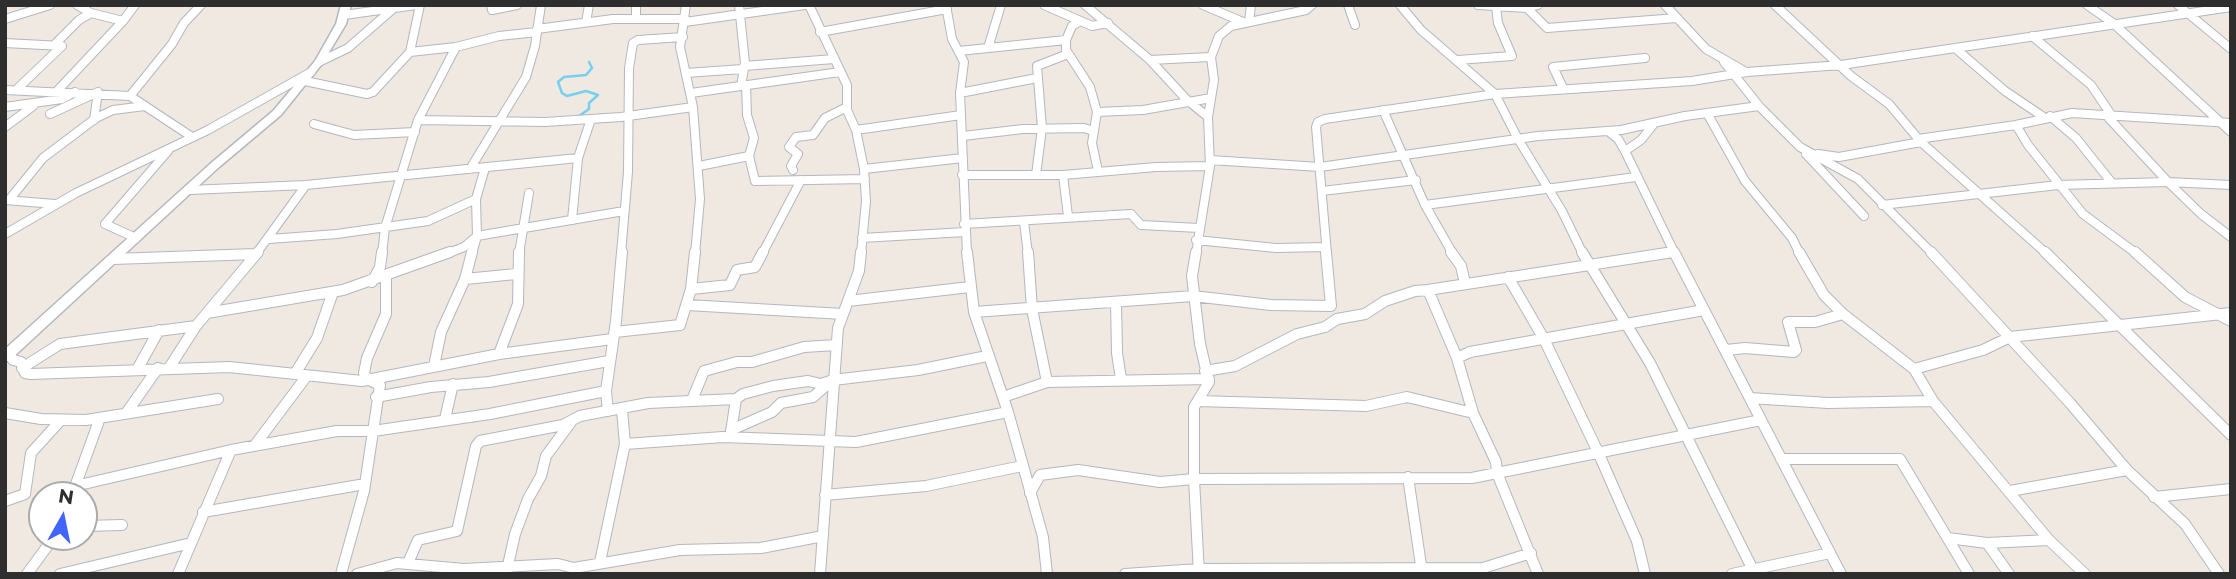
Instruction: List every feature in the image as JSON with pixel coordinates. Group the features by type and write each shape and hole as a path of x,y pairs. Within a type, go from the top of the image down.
{"main road":[{"path":"8,352 214,166 277,113 319,62 345,10"}],"street":[{"path":"20,13 24,5"},
{"path":"5,19 50,5"},
{"path":"76,5 91,13 123,21"},
{"path":"58,90 135,5"},
{"path":"130,96 176,39 184,23 201,5"},
{"path":"5,234 55,204 224,122 288,83 308,77 370,93 410,52 418,5 345,10"},
{"path":"491,5 492,10 517,5"},
{"path":"470,169 526,77 541,5"},
{"path":"586,22 589,5"},
{"path":"636,5 636,18"},
{"path":"8,352 13,360 21,362 25,373 31,374 138,368 229,367 367,379 499,354 680,325 691,289 700,199 693,107 681,52 686,5"},
{"path":"739,5 743,85 747,115 754,138 749,156 755,181 865,179"},
{"path":"410,52 456,47 499,36 586,22 636,18 685,20 807,5 847,85 846,107 856,130 864,169 866,212 859,271 843,314 836,345 820,574"},
{"path":"988,48 1001,5"},
{"path":"1044,5 1095,26 1108,23"},
{"path":"1085,5 1150,60 1187,100 1208,117"},
{"path":"1203,5 1247,22"},
{"path":"1247,22 1251,5"},
{"path":"1199,571 1194,479 1194,407 1209,382 1193,296 1196,240 1210,163 1208,117 1214,80 1211,57 1219,36 1231,26 1306,10 1312,5"},
{"path":"1348,5 1355,25"},
{"path":"1400,5 1421,30 1495,94 1588,264 1650,363 1754,572"},
{"path":"1478,5 1527,8 1538,5"},
{"path":"1665,5 1706,49 1744,76 1759,106 1864,216"},
{"path":"1775,5 1889,104 1919,140 2122,326 2231,435"},
{"path":"2087,5 2113,23 2226,123 2231,132"},
{"path":"2178,5 2231,49"},
{"path":"820,32 896,13 946,7 952,39 964,62 960,93 964,228 974,312 1008,412 1043,537 1047,574"},
{"path":"1458,60 1512,56 1498,23 1496,7"},
{"path":"974,312 1193,296 1271,304 1331,306 1318,122 1495,94 1692,81 1731,74 1744,76 1841,65 2231,7"},
{"path":"319,62 348,48 394,8"},
{"path":"1527,8 1547,29 1677,18"},
{"path":"55,44 79,20 91,13"},
{"path":"1080,21 1072,26 1066,40 1068,54 1090,87 1097,112 1092,149 1098,171"},
{"path":"2032,36 2091,85 2109,116 2168,182 2231,237"},
{"path":"608,411 609,360 614,335 624,211 630,115 629,68 633,43 638,40 683,37"},
{"path":"959,51 1030,46 1066,40"},
{"path":"5,43 62,46 16,90"},
{"path":"372,282 380,267 385,228 418,120 456,47"},
{"path":"1955,48 2006,91 2071,133 2112,183"},
{"path":"1036,175 1042,128 1037,64 1068,54"},
{"path":"1150,60 1211,57"},
{"path":"1563,88 1553,67 1645,58"},
{"path":"686,73 834,59"},
{"path":"1724,62 1731,74"},
{"path":"691,93 839,72"},
{"path":"960,93 1037,78"},
{"path":"5,90 58,90 130,96 192,137"},
{"path":"5,107 62,99 76,91"},
{"path":"50,114 98,92"},
{"path":"94,120 98,92"},
{"path":"1097,112 1143,110 1187,100 1211,98"},
{"path":"5,127 34,104"},
{"path":"7,200 43,158 94,120 113,110 145,106"},
{"path":"962,175 1063,176 1210,163 1320,167 1538,136 1608,131 1620,134 1707,113 1759,106"},
{"path":"418,120 591,120 693,107"},
{"path":"793,170 791,166 798,154 789,147 796,137 813,135 825,118 846,107"},
{"path":"1383,110 1425,205 1461,266 1465,283"},
{"path":"1707,113 1750,188 1792,239 1818,288 1843,314 1914,369 1933,401 2049,540 2085,574"},
{"path":"1800,147 1839,157 2072,113 2226,123"},
{"path":"856,130 961,114"},
{"path":"572,220 578,159 591,120"},
{"path":"314,124 354,135 415,132"},
{"path":"1512,124 1538,136"},
{"path":"1625,151 1642,140 1653,125"},
{"path":"2016,125 2023,139 2083,214 2121,240 2176,291 2193,302 2228,316"},
{"path":"963,136 1042,128 1084,128 1093,131"},
{"path":"1620,134 1636,177 1841,574"},
{"path":"136,238 108,228 105,224 172,147"},
{"path":"1800,147 1849,173 1921,242 2010,337 2127,470 2185,524 2220,574"},
{"path":"699,166 749,156"},
{"path":"864,169 963,158"},
{"path":"190,190 306,185 578,159"},
{"path":"434,366 444,323 465,279 477,236 476,199 485,168"},
{"path":"1063,176 1068,216"},
{"path":"1425,205 1636,177"},
{"path":"691,289 730,285 737,270 755,267 801,180"},
{"path":"1322,191 1416,180"},
{"path":"1882,205 2058,185 2168,182 2231,185"},
{"path":"169,368 196,326 269,239 306,185"},
{"path":"499,354 518,304 520,291 516,274 529,193"},
{"path":"269,239 385,228 433,219 476,199"},
{"path":"7,200 55,204"},
{"path":"207,313 333,292 372,282 464,247 477,236 624,211"},
{"path":"862,238 1068,216 1133,214 1141,225 1199,228"},
{"path":"1024,222 1032,285 1032,309 1048,382"},
{"path":"1196,240 1276,248 1326,247"},
{"path":"1003,397 1048,382 1207,375 1236,366 1297,334 1364,314 1385,301 1415,291 1674,252"},
{"path":"113,259 256,254"},
{"path":"465,279 516,274"},
{"path":"341,574 365,484 376,397 380,385 367,379 364,373 367,358 386,314 386,276"},
{"path":"1508,277 1544,339 1598,452 1634,533 1644,574"},
{"path":"848,301 970,287"},
{"path":"1428,290 1457,358 1473,413 1496,462 1497,472 1538,574"},
{"path":"255,446 301,375 333,292"},
{"path":"1116,302 1117,353 1121,379"},
{"path":"687,305 843,314"},
{"path":"1457,358 1470,352 1704,310"},
{"path":"1727,350 1745,348 1794,352 1796,351 1788,322 1815,322 1843,314"},
{"path":"1914,369 1983,350 2010,337 2228,316"},
{"path":"22,368 60,344 196,326"},
{"path":"138,368 159,330"},
{"path":"692,400 704,371 737,362 752,362 804,347 836,345"},
{"path":"507,570 527,499 541,476 546,456 571,422 580,416 648,403 736,399 743,394 773,386 794,385 808,380 821,384 833,380 918,370 987,356"},
{"path":"376,397 453,384 489,382 609,360"},
{"path":"127,412 158,368"},
{"path":"730,434 772,412 781,403 813,397 833,380"},
{"path":"445,419 453,384"},
{"path":"98,485 231,450 337,431 373,431 607,391"},
{"path":"1198,401 1366,406 1407,397 1473,413"},
{"path":"1750,398 1828,403 1933,401"},
{"path":"5,413 25,418 61,420 100,418 218,399"},
{"path":"730,434 736,399"},
{"path":"600,562 625,443 622,410"},
{"path":"625,443 730,434 856,442 1008,412"},
{"path":"78,481 100,418"},
{"path":"5,501 25,494 31,453 61,420"},
{"path":"1030,493 1036,478 1041,475 1078,470 1147,481 1288,481 1408,477 1462,479 1761,420"},
{"path":"408,563 418,540 457,531 477,442 571,422"},
{"path":"178,574 231,450"},
{"path":"1781,459 1900,458 1969,574"},
{"path":"825,495 926,486 1023,466"},
{"path":"2010,491 2127,470"},
{"path":"1408,477 1422,571"},
{"path":"203,512 365,484"},
{"path":"2154,497 2231,489"},
{"path":"98,526 122,525"},
{"path":"356,574 383,565 408,563 463,571 507,570 558,564 574,568 680,551 761,548 823,536"},
{"path":"1948,538 1987,543 2049,540"},
{"path":"60,574 191,543"},
{"path":"1987,543 2010,574"},
{"path":"27,574 44,551"},
{"path":"1125,574 1199,571 1422,571 1491,567 1531,553"},
{"path":"1732,574 1754,572 1830,553"}],"waterway":[{"path":"579,116 589,109 589,103 598,95 586,91 567,96 562,93 558,82 564,77 586,75 592,68 589,62"}]}
